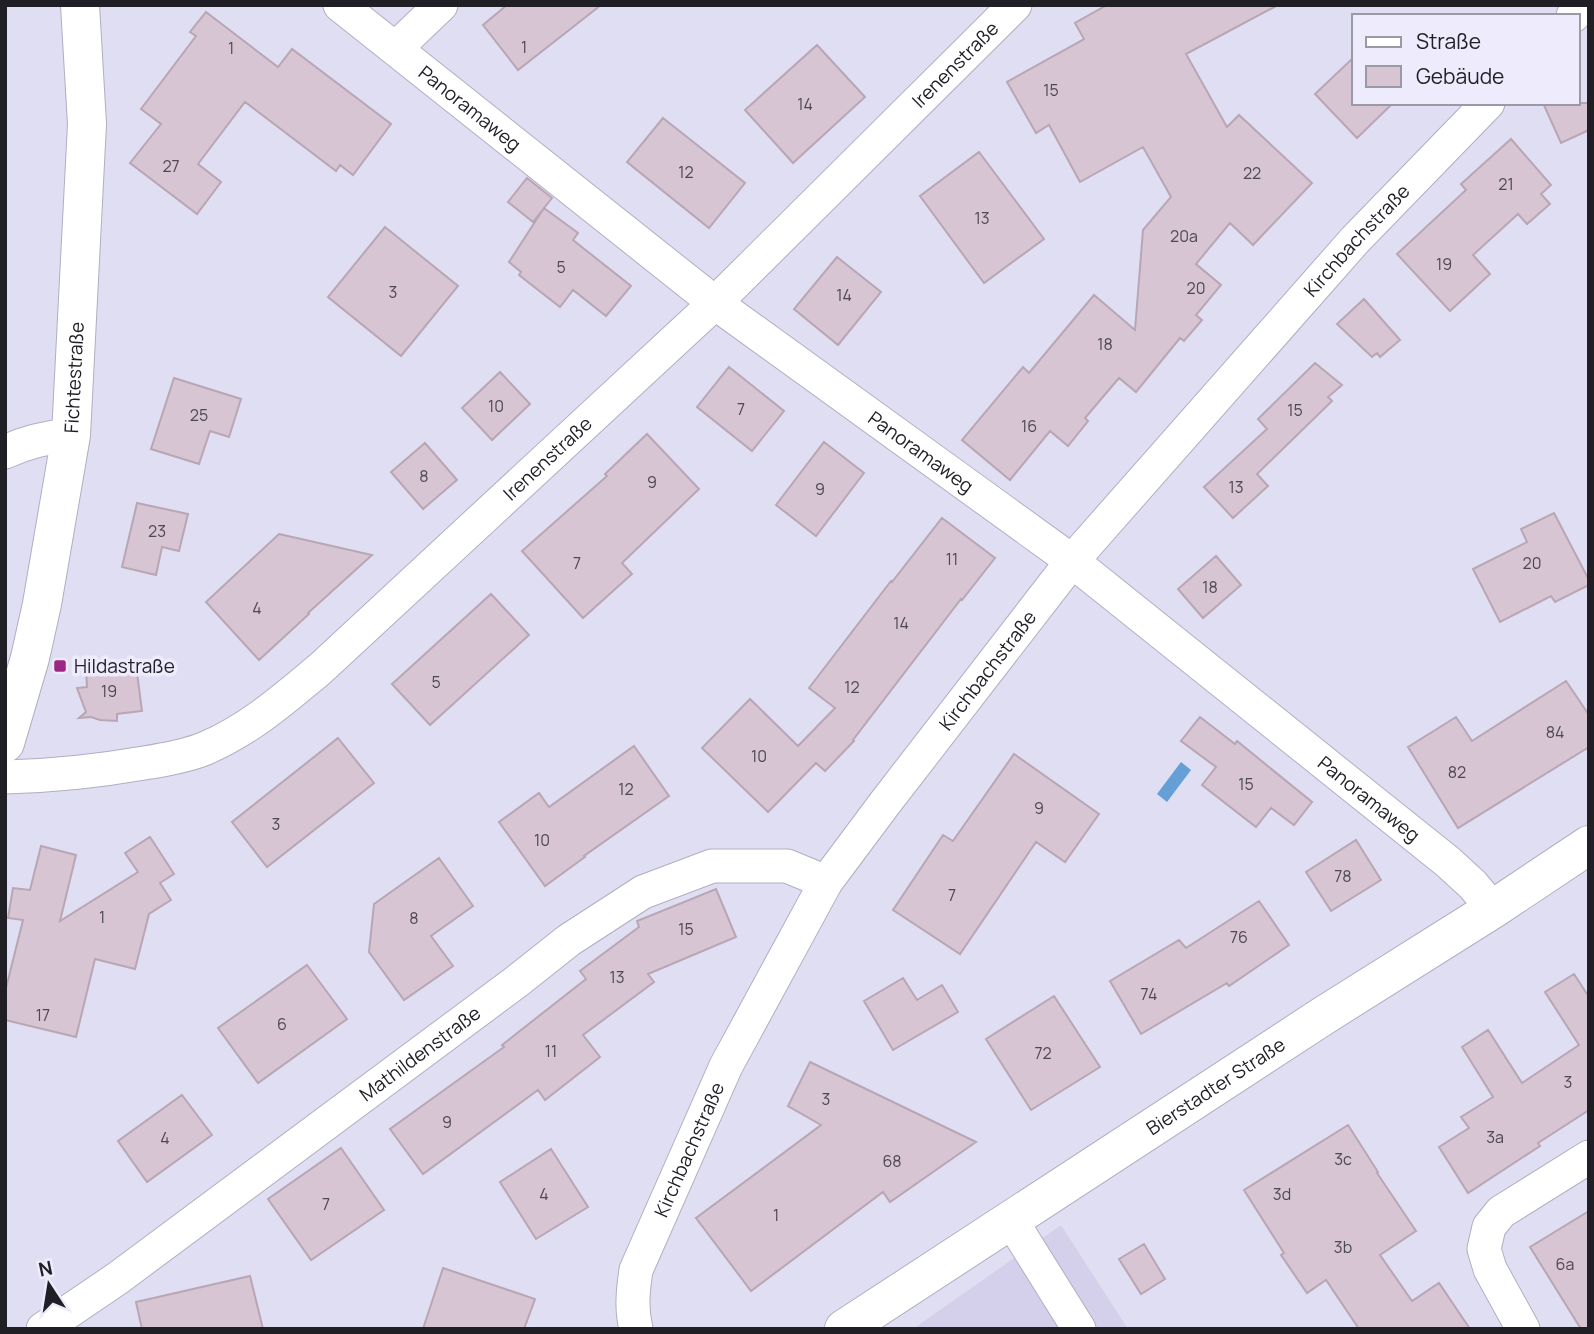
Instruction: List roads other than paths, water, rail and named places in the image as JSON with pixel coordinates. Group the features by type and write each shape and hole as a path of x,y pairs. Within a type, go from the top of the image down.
{"main road":[{"name":"Fichtestraße","path":"5,743 30,658 71,435 87,124 80,5"},
{"name":"Bierstadter Straße","path":"845,1329 1589,845"}],"street":[{"name":"Panoramaweg","path":"340,5 715,303 1072,561 1448,862 1473,885 1493,909"},
{"path":"396,48 441,5"},
{"name":"Irenenstraße","path":"5,777 52,776 167,759 204,749 266,715 320,669 715,303 1015,5"},
{"name":"Kirchbachstraße","path":"636,1329 632,1295 636,1270 726,1066 826,882 1072,561 1355,240 1486,105"},
{"path":"5,452 53,436 71,435"},
{"name":"Mathildenstraße","path":"43,1329 118,1278 569,940 643,892 712,866 787,866 826,882"},
{"path":"1523,1329 1490,1269 1485,1249 1489,1227 1501,1212 1589,1157"},
{"path":"1010,1220 1079,1329"}],"water":[{"path":"1181,762 1191,770 1167,802 1157,794"}],"place":[{"name":"Hildastraße","path":"60,666"}]}
